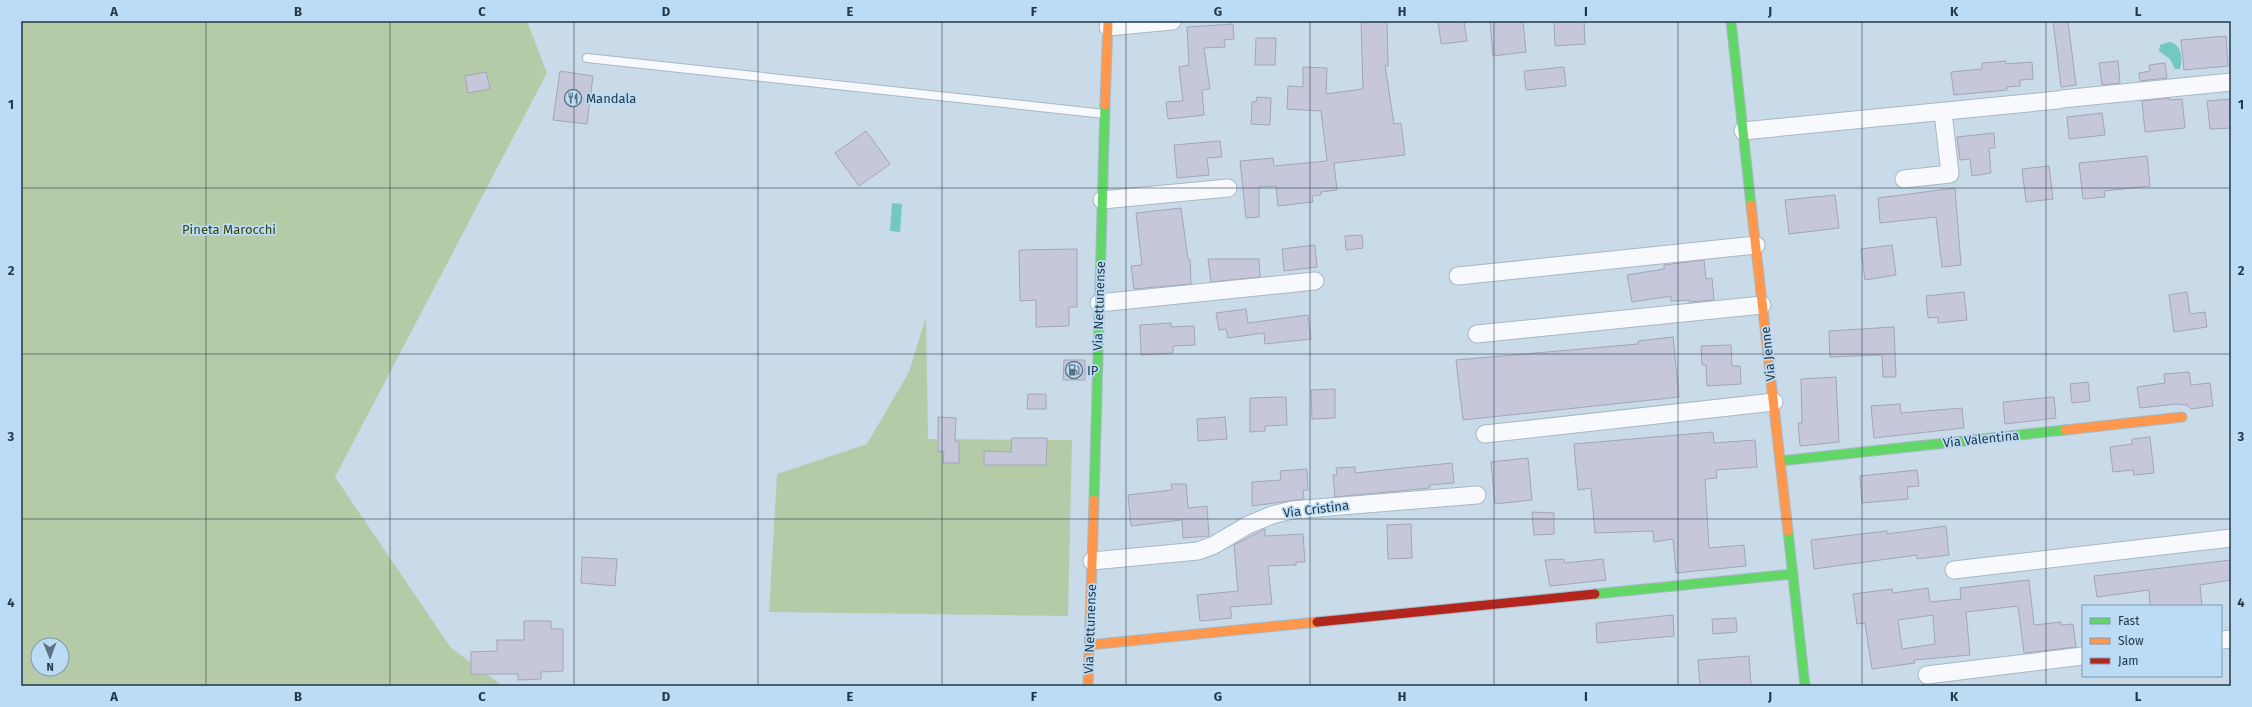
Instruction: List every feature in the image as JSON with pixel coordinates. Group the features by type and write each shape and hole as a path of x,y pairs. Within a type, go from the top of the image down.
{"street":[{"path":"1108,24 1172,21"},
{"name":"Via Jenne","path":"1731,21 1805,686"},
{"name":"Via Nettunense","path":"1088,686 1108,24"},
{"path":"1743,131 2231,82"},
{"path":"1904,179 1950,174 1943,112"},
{"path":"1102,200 1228,188"},
{"path":"1458,276 1756,245"},
{"path":"1099,303 1315,281"},
{"path":"1477,334 1762,304"},
{"path":"1485,434 1774,402"},
{"name":"Via Valentina","path":"1780,461 2182,417"},
{"name":"Via Cristina","path":"1092,561 1198,550 1214,545 1236,531 1256,522 1298,509 1477,495"},
{"path":"1954,570 2231,538"},
{"path":"1089,645 1793,574"},
{"path":"1927,675 2082,656"}],"lane":[{"path":"587,58 1105,114"}],"green space":[{"name":"Pineta Marocchi","path":"21,21 527,21 547,73 335,477 451,648 503,686 21,686"},
{"path":"926,317 928,439 1072,440 1068,616 769,612 777,474 867,444 909,372"}],"shaded area":[{"path":"2169,42 2173,43 2179,49 2181,57 2180,69 2175,69 2170,59 2159,51 2160,45"},
{"path":"892,203 902,204 900,232 890,231"}],"building":[{"path":"1361,21 1387,21 1388,66 1385,66 1394,124 1401,123 1405,155 1334,163 1337,190 1321,192 1321,195 1312,196 1313,202 1278,206 1276,186 1259,187 1259,217 1246,218 1240,161 1273,158 1274,166 1327,161 1321,111 1287,109 1288,86 1303,87 1303,67 1327,68 1326,94 1363,89"},
{"path":"1438,21 1464,21 1467,41 1441,44"},
{"path":"1490,21 1523,21 1526,52 1493,56"},
{"path":"1554,21 1584,21 1585,44 1555,46"},
{"path":"2053,21 2068,21 2076,85 2061,87"},
{"path":"1233,24 1234,39 1224,40 1225,47 1204,48 1210,89 1202,90 1204,115 1168,119 1166,102 1183,101 1179,67 1189,65 1187,27"},
{"path":"2226,36 2228,66 2184,70 2181,40"},
{"path":"1256,38 1276,38 1275,65 1255,65"},
{"path":"2006,61 2006,64 2032,62 2033,79 2020,80 2020,86 2007,87 2007,90 1954,95 1951,72 1982,69 1982,63"},
{"path":"2118,61 2120,83 2102,85 2099,63"},
{"path":"2165,63 2167,78 2140,81 2139,73 2150,71 2149,65"},
{"path":"1564,67 1566,86 1526,90 1524,71"},
{"name":"Mandala","path":"560,71 593,76 587,124 553,120"},
{"path":"486,72 490,89 468,93 465,76"},
{"path":"1257,97 1271,98 1270,125 1251,124 1252,102 1256,102"},
{"path":"2169,98 2169,100 2182,99 2185,128 2145,132 2142,101"},
{"path":"2231,99 2231,128 2210,129 2207,101"},
{"path":"2102,113 2105,135 2069,139 2067,117"},
{"path":"866,131 890,164 859,186 835,153"},
{"path":"1994,133 1995,148 1989,148 1991,173 1972,176 1970,159 1960,160 1957,137"},
{"path":"1220,141 1222,157 1207,158 1209,175 1177,178 1174,145"},
{"path":"2147,156 2150,186 2104,191 2105,197 2083,199 2079,163"},
{"path":"2049,166 2053,199 2026,202 2022,169"},
{"path":"1955,188 1961,265 1942,267 1936,217 1880,223 1878,198"},
{"path":"1835,195 1839,228 1789,234 1785,200"},
{"path":"1181,208 1188,259 1190,259 1191,284 1134,289 1131,266 1142,265 1136,213"},
{"path":"1362,235 1363,248 1346,250 1345,236"},
{"path":"1315,245 1317,267 1284,271 1282,249"},
{"path":"1892,245 1896,275 1865,280 1861,249"},
{"path":"1077,249 1077,307 1069,307 1069,326 1036,327 1036,300 1020,301 1019,250"},
{"path":"1208,259 1259,259 1260,277 1211,282"},
{"path":"1704,260 1706,279 1712,278 1714,300 1689,302 1689,300 1671,301 1671,296 1632,302 1627,275 1664,269 1664,265"},
{"path":"1964,292 1967,320 1938,323 1938,317 1928,318 1926,296"},
{"path":"2187,292 2190,314 2205,312 2207,327 2174,332 2169,295"},
{"path":"1246,309 1248,323 1308,315 1311,339 1265,344 1264,333 1228,338 1226,329 1219,330 1216,313"},
{"path":"1171,323 1171,327 1194,326 1195,345 1173,346 1173,353 1141,355 1140,325"},
{"path":"1894,327 1896,377 1883,377 1882,355 1830,357 1829,331"},
{"path":"1673,337 1679,397 1463,420 1456,360 1638,344 1638,341"},
{"path":"1731,345 1732,366 1740,366 1741,384 1707,386 1706,365 1702,365 1701,346"},
{"name":"IP","path":"1064,360 1085,360 1085,380 1063,380"},
{"path":"2189,372 2191,385 2210,383 2213,406 2191,409 2187,405 2176,404 2140,408 2137,387 2165,383 2164,374"},
{"path":"1836,377 1839,442 1800,446 1798,423 1802,423 1801,379"},
{"path":"2088,382 2090,401 2072,403 2070,384"},
{"path":"1335,389 1335,418 1312,419 1311,390"},
{"path":"1028,394 1046,394 1046,409 1027,409"},
{"path":"1286,397 1287,425 1265,426 1265,431 1250,432 1250,398"},
{"path":"2054,397 2056,418 2005,424 2003,402"},
{"path":"1900,404 1901,413 1962,408 1964,428 1874,438 1871,406"},
{"path":"938,417 956,418 955,441 959,442 959,463 943,463 944,452 938,451"},
{"path":"1225,417 1227,439 1198,441 1197,419"},
{"path":"1713,432 1714,443 1755,440 1757,467 1716,470 1717,478 1705,479 1709,548 1744,545 1746,566 1676,573 1673,539 1654,542 1653,531 1595,533 1591,488 1578,490 1574,444"},
{"path":"2150,437 2154,473 2134,475 2133,470 2113,472 2110,447 2132,444 2132,439"},
{"path":"1012,438 1047,438 1046,465 984,465 984,451 1011,452"},
{"path":"1528,458 1532,500 1495,504 1491,462"},
{"path":"1452,463 1454,483 1429,485 1430,488 1335,497 1333,475 1337,475 1336,468 1355,467 1355,473"},
{"path":"1307,469 1308,490 1303,490 1304,499 1252,506 1252,482 1281,480 1280,471"},
{"path":"1917,470 1919,486 1907,487 1908,499 1862,503 1860,476"},
{"path":"1171,484 1186,484 1188,508 1207,506 1209,536 1183,538 1182,520 1131,526 1128,495 1172,490"},
{"path":"1532,512 1554,513 1554,534 1534,535"},
{"path":"1411,524 1412,558 1388,559 1387,525"},
{"path":"1946,526 1949,555 1917,559 1917,555 1814,569 1811,540 1887,531 1887,534"},
{"path":"1265,529 1265,536 1303,534 1305,562 1296,562 1296,565 1268,566 1272,604 1230,607 1232,618 1200,621 1197,595 1238,591 1234,545"},
{"path":"582,557 617,559 615,586 581,583"},
{"path":"1564,559 1564,563 1603,559 1606,580 1550,586 1545,560"},
{"path":"2231,560 2231,580 2200,585 2202,605 2150,605 2149,590 2097,597 2094,576"},
{"path":"2029,580 2034,625 2061,622 2061,625 2073,624 2076,647 2024,653 2018,606 1966,612 1970,655 1914,660 1915,663 1872,669 1865,623 1857,624 1853,594 1892,589 1893,593 1928,588 1930,602 1961,599 1960,588","holes":["1933,615 1935,644 1902,649 1898,620"]},
{"path":"1673,615 1674,636 1597,643 1596,623"},
{"path":"1736,618 1737,632 1713,634 1712,619"},
{"path":"524,621 551,621 551,629 563,629 563,671 541,672 541,679 518,680 518,674 471,674 471,652 497,651 497,640 524,640"},
{"path":"1749,656 1751,686 1700,686 1698,660"}],"traffic: fast":[{"path":"1731,21 1751,205"},
{"path":"1094,500 1105,105"},
{"path":"1780,461 2065,430"},
{"path":"1788,531 1805,686"},
{"path":"1595,594 1793,574"}],"traffic: slow":[{"path":"1105,105 1108,21"},
{"path":"1751,205 1788,531"},
{"path":"2065,430 2182,417"},
{"path":"1088,686 1094,500"},
{"path":"1089,645 1317,622"}],"traffic: jam":[{"path":"1317,622 1595,594"}],"place":[{"name":"Mandala","path":"573,98"},
{"name":"IP","path":"1074,370"}]}
